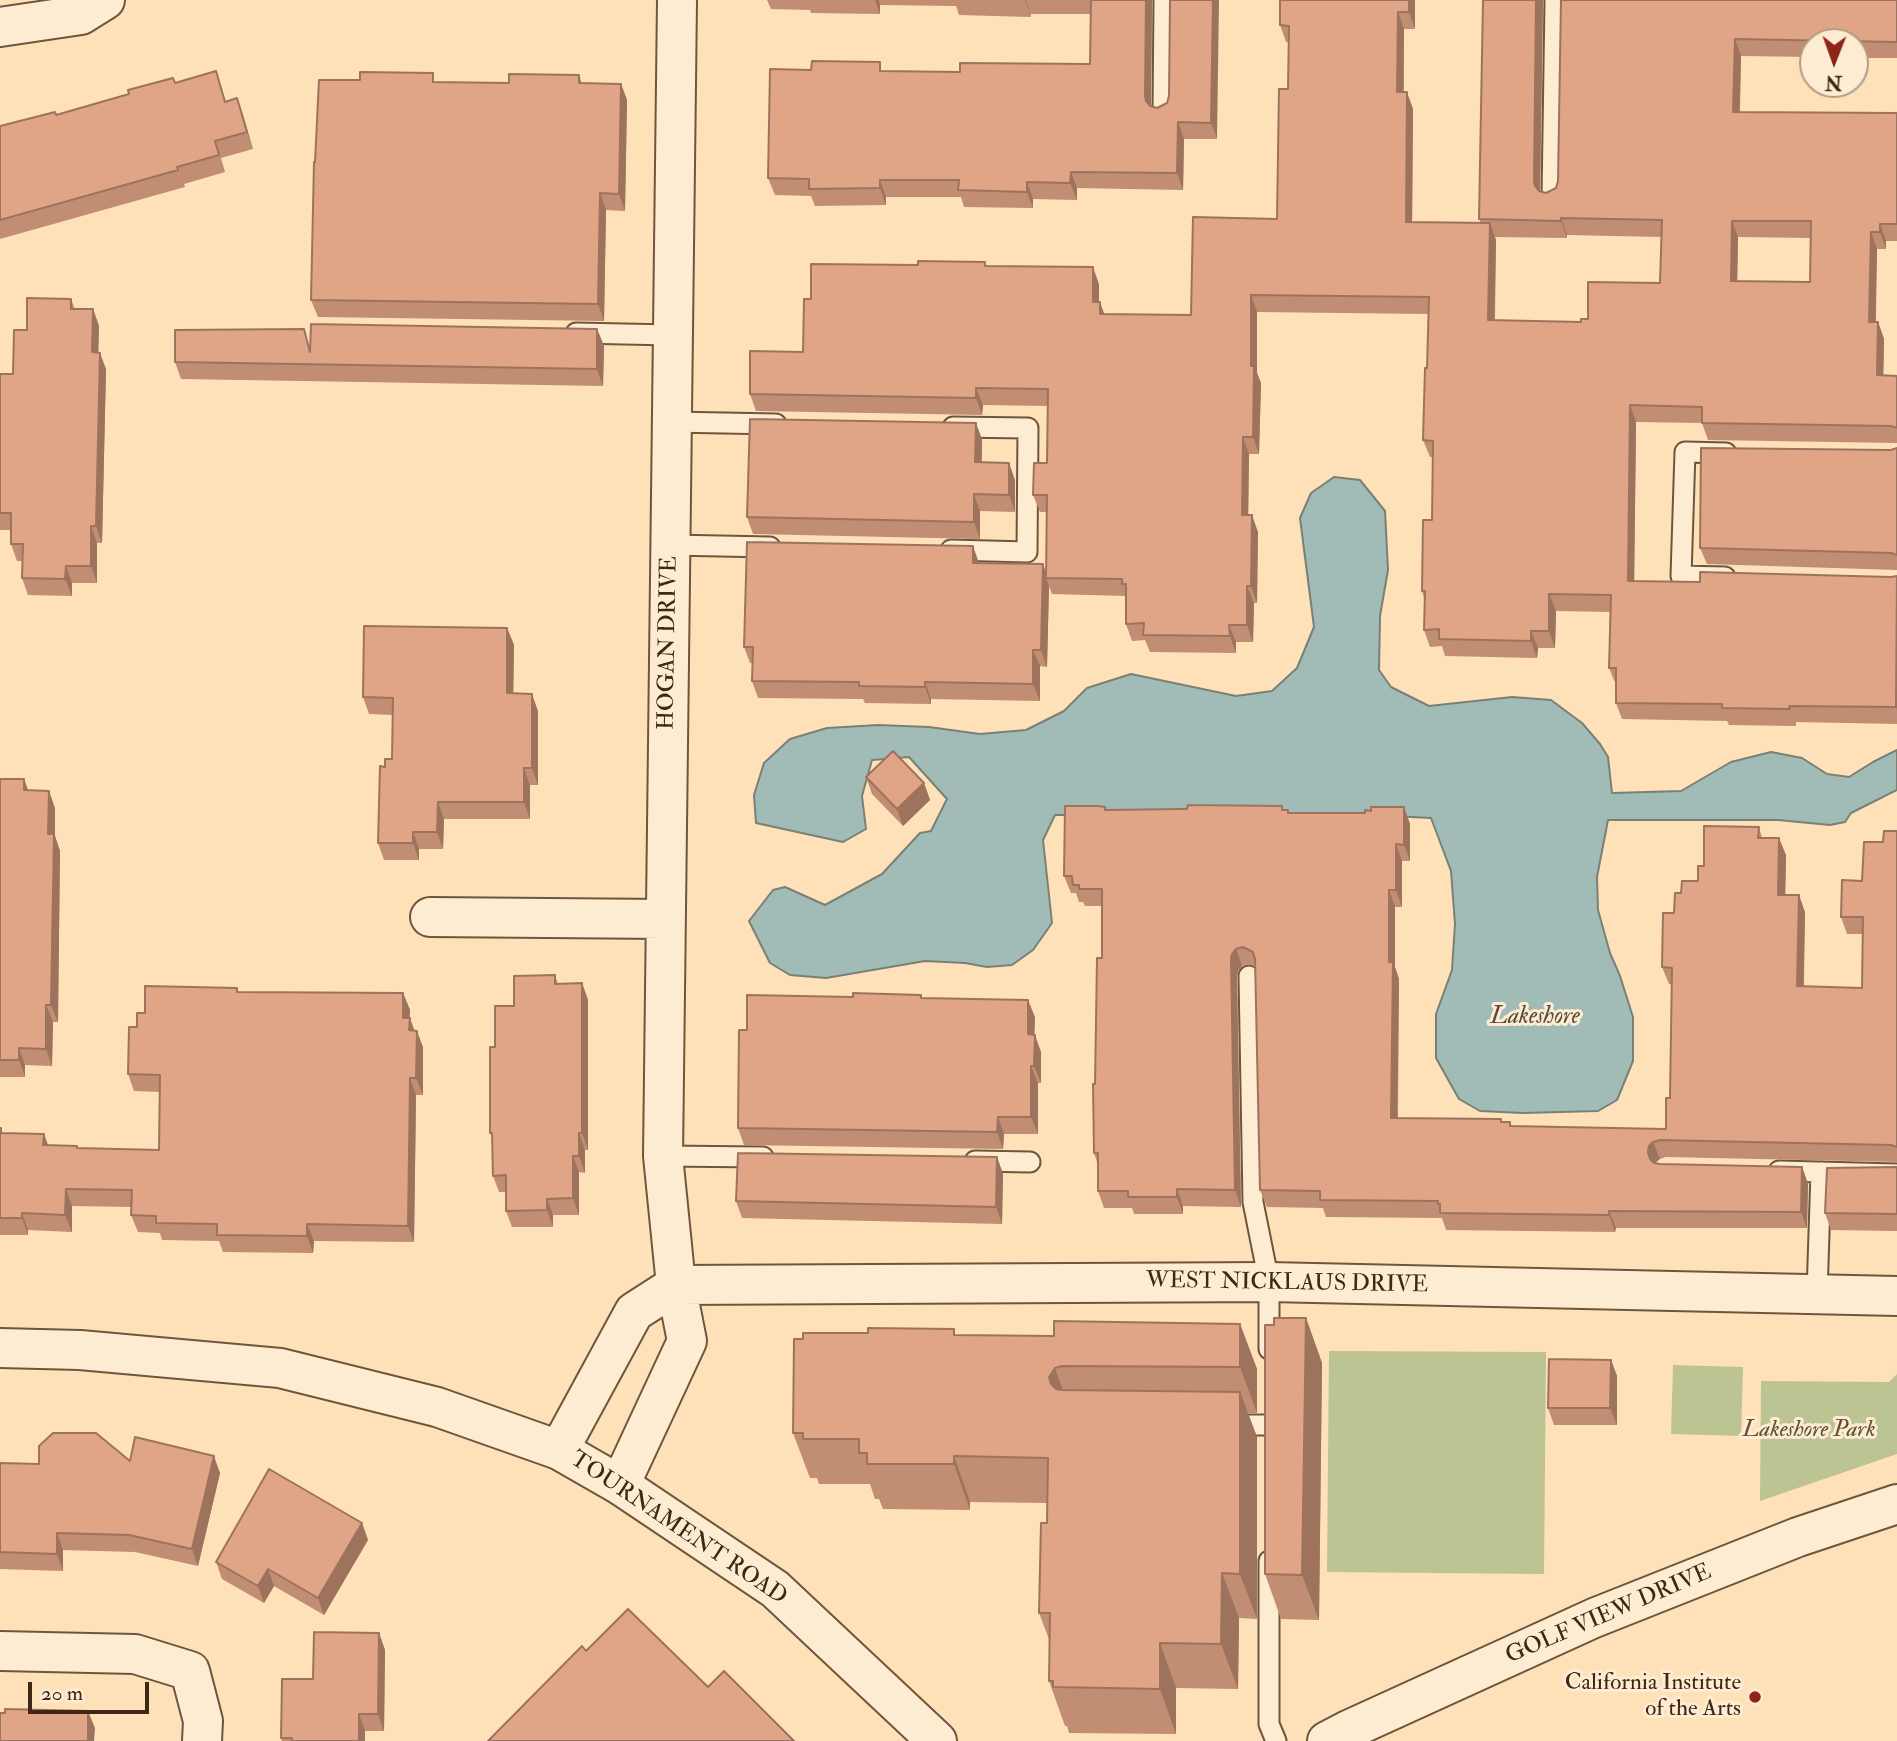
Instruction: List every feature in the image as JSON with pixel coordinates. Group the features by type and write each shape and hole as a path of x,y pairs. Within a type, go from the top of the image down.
{"street":[{"path":"0,27 81,15 105,0"},
{"name":"HOGAN DRIVE","path":"620,1485 687,1342 676,1285 663,1156 677,0"},
{"path":"429,917 665,919"},
{"name":"WEST NICKLAUS DRIVE","path":"676,1285 1269,1282 1897,1296"},
{"path":"559,1450 634,1312 676,1285"},
{"name":"TOURNAMENT ROAD","path":"0,1348 80,1350 280,1368 437,1407 559,1450 620,1485 775,1589 937,1741"},
{"name":"GOLF VIEW DRIVE","path":"1327,1741 1594,1618 1798,1537 1897,1504"},
{"path":"0,1651 135,1654 190,1671 203,1721 202,1741"}],"lane":[{"path":"1163,113 1164,0"},
{"path":"1552,198 1555,0"},
{"path":"563,333 673,335"},
{"path":"671,422 795,424"},
{"path":"931,550 1027,552 1028,428 932,427"},
{"path":"1738,453 1685,453 1681,576 1749,578"},
{"path":"670,545 793,547"},
{"path":"1249,976 1253,1202 1269,1282 1269,1373"},
{"path":"663,1156 785,1158"},
{"path":"962,1161 1030,1162"},
{"path":"1757,1171 1897,1174"},
{"path":"1817,1294 1821,1172"},
{"path":"1214,1425 1269,1425"},
{"path":"1269,1547 1269,1724 1276,1741"}],"green space":[{"path":"1329,1351 1546,1352 1544,1574 1327,1572"},
{"path":"1673,1365 1743,1367 1741,1436 1671,1434"},
{"name":"Lakeshore Park","path":"1897,1374 1897,1454 1760,1501 1761,1381 1889,1382"}],"water":[{"name":"Lakeshore","path":"1334,477 1360,480 1385,511 1388,570 1380,616 1379,670 1391,687 1429,706 1512,697 1551,700 1582,723 1600,744 1608,757 1612,793 1681,791 1731,762 1771,752 1802,758 1827,774 1849,777 1897,750 1897,790 1851,813 1845,822 1830,825 1778,820 1608,820 1597,877 1598,910 1633,1017 1633,1061 1617,1100 1598,1111 1523,1113 1480,1111 1459,1099 1436,1058 1436,1014 1452,970 1455,924 1451,871 1431,818 1354,814 1055,815 1043,840 1052,923 1033,950 1012,965 987,967 925,961 826,978 790,975 770,963 749,921 773,890 785,887 825,905 882,874 920,833 931,831 947,799 909,757 872,760 862,796 866,829 843,842 756,823 754,795 764,763 790,739 827,728 878,725 929,727 980,734 1026,730 1064,711 1087,688 1131,674 1236,696 1272,691 1297,668 1314,627 1300,518 1311,493"}],"building":[{"path":"1091,0 1146,0 1145,96 1150,106 1157,108 1167,103 1169,96 1170,0 1213,0 1211,123 1178,122 1177,173 1071,172 1070,183 1027,182 1027,192 958,190 959,180 880,180 880,188 809,189 809,179 768,178 770,69 811,70 812,61 880,62 880,71 960,72 960,63 1090,64"},
{"path":"1280,0 1409,0 1409,12 1398,12 1397,92 1407,92 1406,222 1490,223 1488,320 1581,322 1581,319 1588,319 1588,282 1660,283 1662,220 1479,219 1483,0 1536,0 1534,181 1539,191 1546,193 1556,188 1558,181 1561,0 1897,0 1897,42 1869,41 1869,28 1799,28 1799,40 1735,39 1733,112 1897,113 1897,224 1880,224 1880,232 1871,232 1869,322 1878,322 1877,375 1897,376 1897,428 1702,423 1702,407 1630,405 1628,581 1700,582 1700,572 1897,576 1896,707 1789,706 1790,709 1722,708 1722,704 1616,703 1616,668 1609,668 1611,595 1549,594 1549,631 1531,631 1531,641 1439,639 1439,629 1424,630 1423,520 1432,520 1433,441 1423,440 1429,297 1251,295 1253,437 1243,437 1242,515 1252,515 1251,586 1247,586 1247,625 1229,625 1230,636 1143,635 1144,623 1126,624 1126,584 1122,584 1122,579 1046,578 1047,495 1033,495 1034,463 1047,463 1048,389 976,388 976,398 750,394 750,351 803,352 804,299 811,299 811,264 918,265 918,261 985,262 985,266 1093,267 1093,302 1100,302 1100,314 1191,315 1193,217 1277,219 1279,89 1288,89 1289,26 1280,25","holes":["1732,221 1811,221 1810,282 1731,281"]},
{"path":"216,71 225,102 237,98 247,132 215,141 219,155 177,167 178,170 0,220 0,126 55,112 56,115 129,94 128,90 173,78 175,83"},
{"path":"360,72 433,73 433,82 509,83 509,74 579,75 579,83 621,84 619,194 600,193 598,304 311,300 319,80 360,80"},
{"path":"27,298 71,299 71,309 93,309 92,352 100,353 96,526 91,526 91,566 66,566 65,579 22,578 23,544 11,544 11,513 0,513 0,374 13,374 14,330 27,330"},
{"path":"311,324 597,329 597,369 175,362 175,330 304,329 310,352"},
{"path":"750,419 976,423 975,462 1009,463 1009,495 974,494 974,522 747,517"},
{"path":"1701,448 1897,448 1897,555 1700,548"},
{"path":"747,542 973,546 973,563 1043,564 1041,650 1033,650 1033,684 925,682 925,687 859,686 859,682 752,681 753,647 744,647"},
{"path":"364,626 507,628 507,693 532,694 532,768 524,768 524,802 438,802 437,832 413,832 413,843 378,843 380,766 385,767 385,759 392,759 393,698 363,697"},
{"path":"893,751 924,783 897,809 866,777"},
{"path":"0,779 24,779 24,790 49,791 48,834 54,834 51,1005 46,1005 46,1049 19,1048 19,1060 0,1060"},
{"path":"1188,805 1282,806 1282,810 1288,810 1288,813 1365,813 1365,810 1371,811 1371,807 1404,807 1404,845 1396,844 1396,890 1389,890 1389,962 1393,962 1391,1118 1501,1119 1501,1122 1510,1122 1510,1126 1666,1129 1666,1098 1670,1098 1672,968 1662,967 1663,913 1674,913 1675,893 1681,893 1682,881 1698,881 1698,866 1704,866 1704,826 1759,827 1758,838 1779,838 1778,895 1799,895 1797,986 1862,988 1863,917 1841,917 1842,880 1862,881 1864,842 1883,842 1884,831 1897,831 1897,1147 1660,1140 1649,1146 1650,1159 1660,1164 1802,1167 1801,1212 1609,1211 1609,1215 1440,1213 1438,1201 1320,1200 1320,1191 1260,1190 1255,959 1253,952 1243,947 1236,949 1231,959 1235,1190 1177,1189 1177,1197 1128,1197 1128,1191 1098,1191 1098,1153 1094,1153 1093,1084 1097,958 1102,958 1102,889 1079,889 1079,885 1073,885 1072,876 1064,876 1065,806 1098,806 1105,807 1105,810 1187,809"},
{"path":"555,975 555,984 582,983 582,1133 579,1133 579,1156 573,1156 573,1198 547,1199 547,1210 506,1211 506,1175 493,1176 490,1133 490,1047 495,1047 495,1006 514,1006 514,976"},
{"path":"145,986 237,988 237,992 403,993 403,1018 410,1018 409,1030 417,1031 416,1078 410,1078 408,1226 307,1224 307,1236 217,1235 217,1224 156,1223 156,1216 131,1215 132,1190 66,1189 65,1215 22,1213 22,1218 0,1218 0,1128 1,1133 44,1134 43,1145 159,1150 160,1075 128,1074 129,1027 137,1027 137,1013 145,1013"},
{"path":"853,993 921,995 921,998 1028,1000 1028,1034 1035,1035 1034,1066 1031,1066 1031,1117 998,1117 997,1132 738,1128 739,1030 747,1030 747,995 853,997"},
{"path":"738,1153 997,1157 996,1207 736,1201"},
{"path":"1897,1167 1897,1214 1825,1213 1827,1168"},
{"path":"1274,1318 1306,1318 1302,1575 1265,1574 1265,1325 1274,1325"},
{"path":"1054,1321 1240,1324 1240,1367 1062,1366 1055,1368 1049,1377 1051,1384 1061,1390 1240,1392 1240,1574 1222,1573 1221,1644 1160,1643 1160,1689 1053,1687 1053,1681 1049,1681 1050,1613 1039,1613 1041,1523 1047,1523 1048,1458 954,1456 954,1464 867,1464 867,1453 859,1453 859,1439 803,1439 803,1433 793,1433 794,1339 803,1339 803,1333 868,1333 868,1328 954,1329 954,1335 1054,1336"},
{"path":"1549,1359 1611,1360 1610,1408 1548,1408"},
{"path":"53,1433 96,1433 130,1461 135,1437 214,1456 192,1549 129,1535 57,1533 57,1554 0,1552 0,1463 39,1464 39,1446"},
{"path":"269,1469 362,1523 318,1598 268,1569 258,1586 216,1562"},
{"path":"628,1609 708,1687 724,1671 794,1741 488,1741 582,1646 586,1651"},
{"path":"314,1632 379,1633 378,1714 359,1714 359,1741 292,1741 292,1738 281,1738 282,1679 313,1679"},
{"path":"5,1709 88,1711 88,1741 0,1741 0,1713 5,1713"}],"place":[{"name":"California Institute of the Arts","path":"1755,1697"}]}
